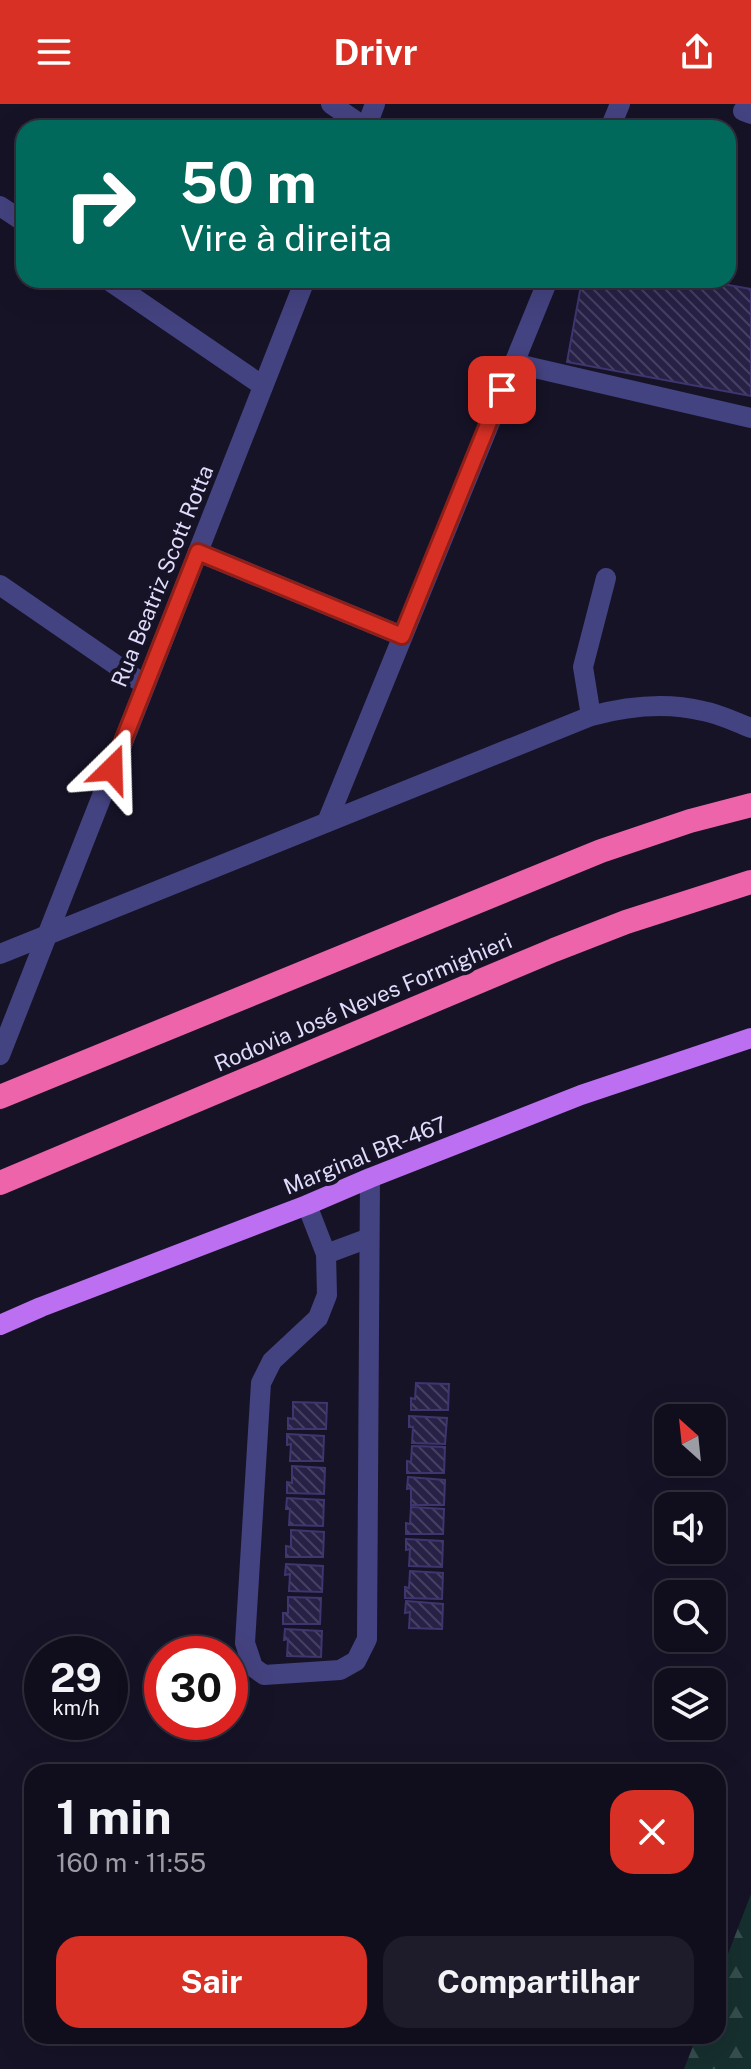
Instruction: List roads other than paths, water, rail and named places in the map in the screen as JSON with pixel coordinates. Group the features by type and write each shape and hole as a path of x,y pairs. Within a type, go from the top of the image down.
{"highway":[{"path":"0,1097 601,851 690,821 751,805"},
{"name":"Rodovia José Neves Formighieri","path":"0,1183 554,950 626,922 751,882"},
{"path":"0,1190 55,1161"}],"main road":[{"name":"Marginal BR-467","path":"0,1325 581,1095 751,1038"}],"street":[{"path":"331,104 354,120"},
{"path":"120,288 263,386"},
{"name":"Rua Beatriz Scott Rotta","path":"0,1055 302,288"},
{"path":"327,822 545,288"},
{"path":"513,363 751,418"},
{"path":"198,552 402,636"},
{"path":"591,716 583,667 606,578"},
{"path":"0,585 145,685"},
{"path":"0,954 591,716 632,707 679,707 705,711 751,728"},
{"path":"307,1205 326,1254 327,1295 318,1318 272,1361 261,1383 245,1643 253,1667 264,1675 340,1670 356,1661 367,1639 370,1178"},
{"path":"326,1254 369,1238"}]}
